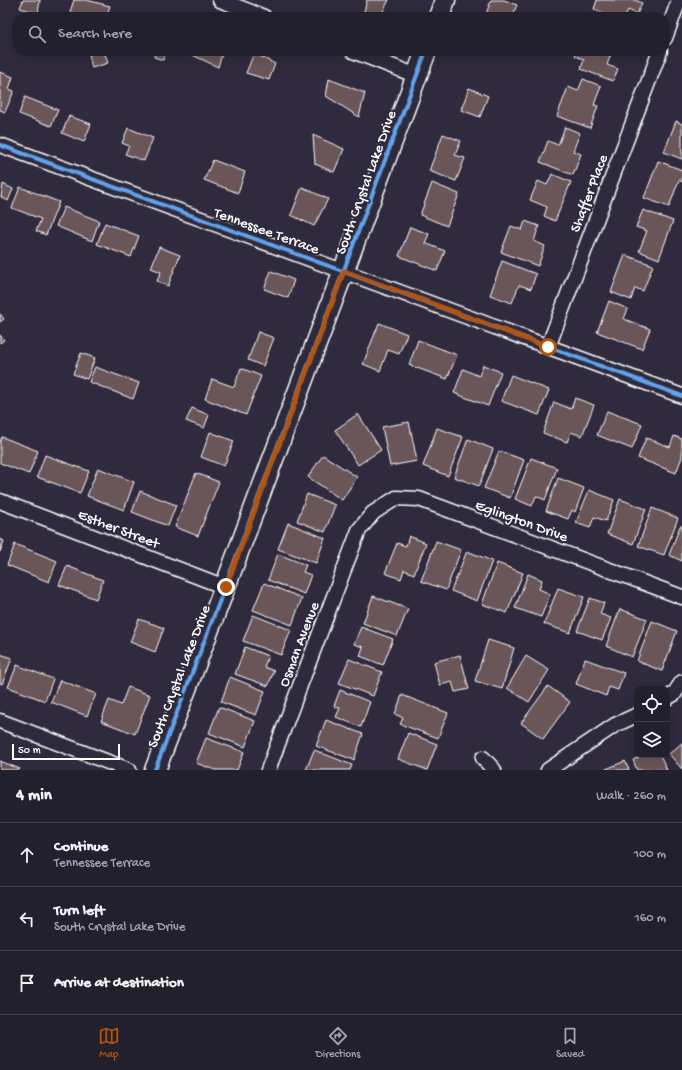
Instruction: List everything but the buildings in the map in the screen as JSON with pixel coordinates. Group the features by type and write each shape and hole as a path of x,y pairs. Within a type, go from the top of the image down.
{"street":[{"path":"220,0 251,12"},
{"path":"441,12 445,0"},
{"path":"670,24 679,0"},
{"path":"366,56 417,76"},
{"name":"South Crystal Lake Drive","path":"155,770 226,587 424,56"},
{"name":"Shaffer Place","path":"548,347 658,56"},
{"name":"Tennessee Terrace","path":"0,145 682,396"},
{"name":"Eglington Drive","path":"359,530 373,513 396,498 419,500 682,597"},
{"name":"Esther Street","path":"0,501 226,587"},
{"name":"Osman Avenue","path":"268,770 359,530"},
{"path":"670,696 674,694 682,682"},
{"path":"548,770 615,725 634,716"},
{"path":"0,721 129,770"},
{"path":"483,758 494,770"}],"cycle path":[{"path":"155,770 424,56"},
{"path":"0,145 682,396"}],"route":[{"path":"226,587 344,271 548,347"}]}
